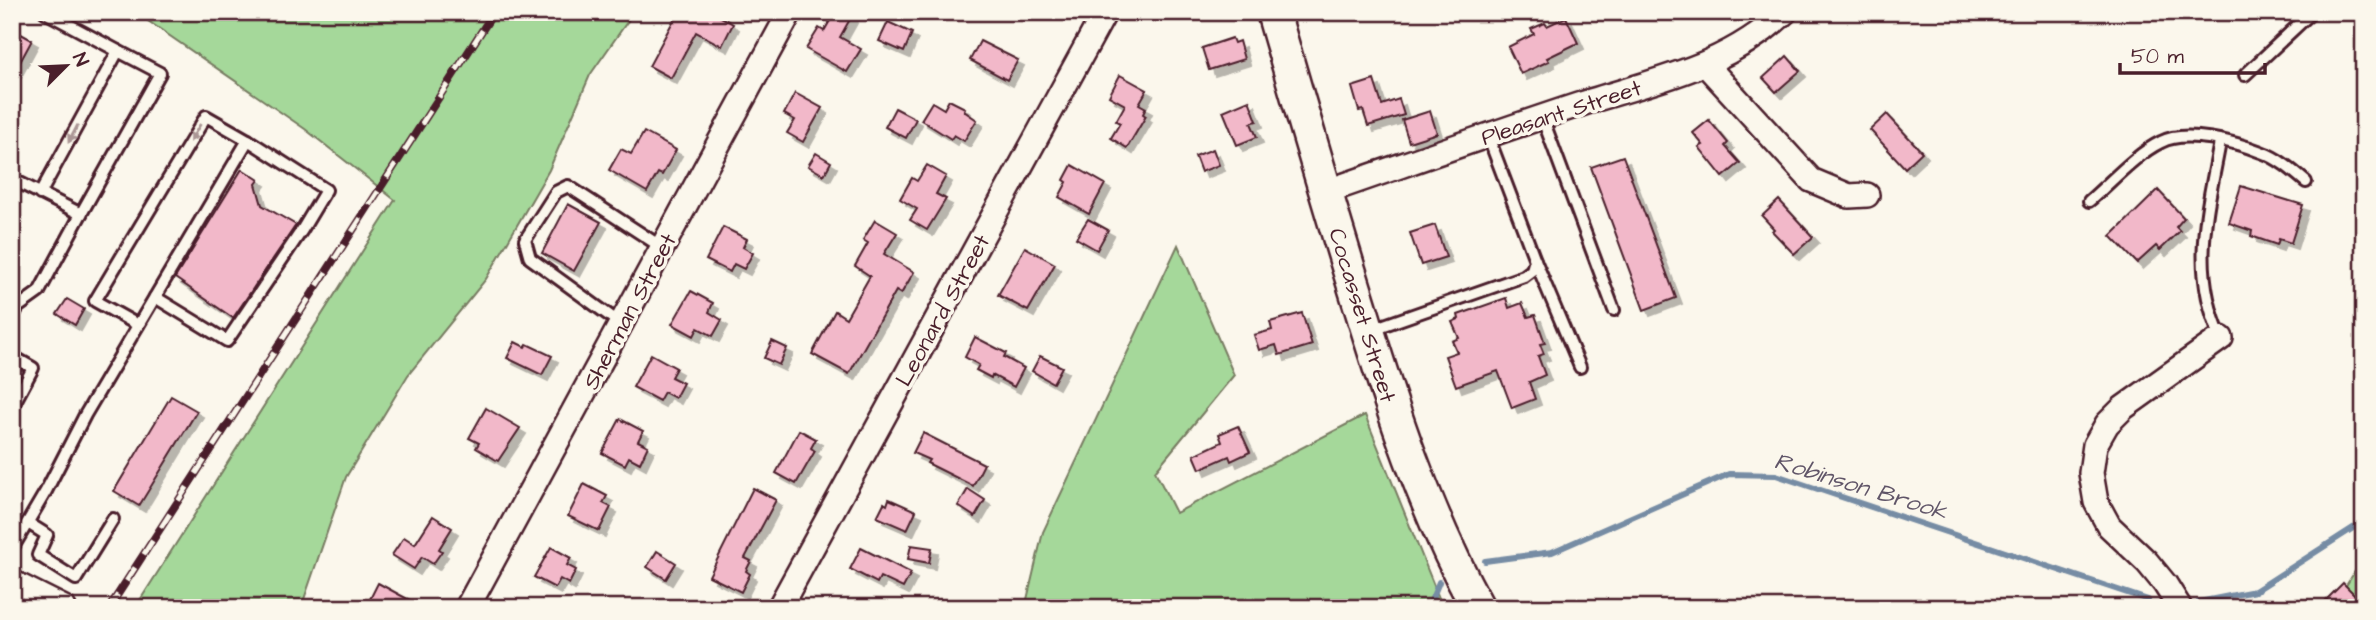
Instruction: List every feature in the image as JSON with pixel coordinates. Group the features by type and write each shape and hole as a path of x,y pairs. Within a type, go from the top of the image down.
{"main road":[{"name":"Cocasset Street","path":"1273,12 1387,395 1418,479 1478,608"}],"street":[{"name":"Sherman Street","path":"467,608 790,12"},
{"name":"Leonard Street","path":"779,608 1105,12"},
{"name":"Pleasant Street","path":"1325,192 1542,117 1706,65 1744,44 1785,12"},
{"path":"1706,65 1811,180 1849,196 1867,195"},
{"path":"2180,608 2147,562 2109,526 2096,502 2091,473 2095,446 2107,424 2123,408 2221,338"},
{"path":"12,582 64,608"}],"lane":[{"path":"12,317 18,307 39,292 160,73 45,12"},
{"path":"2245,75 2312,12"},
{"path":"40,194 118,51"},
{"path":"138,325 95,301 206,116 326,190 226,341 155,297"},
{"path":"1542,117 1614,310"},
{"path":"1488,136 1535,260 1580,367"},
{"path":"2090,201 2160,142 2176,136 2220,142 2262,152 2285,164 2306,181"},
{"path":"12,549 85,415 248,140"},
{"path":"2220,142 2202,240 2202,267 2206,296 2221,338"},
{"path":"12,179 81,214"},
{"path":"622,324 530,258 525,240 556,192 568,186 663,248"},
{"path":"1368,331 1524,276 1532,270 1535,260"},
{"path":"12,356 33,368 12,407"},
{"path":"28,523 47,535 38,555 76,579 113,519"}],"green space":[{"path":"135,12 634,12 590,75 549,170 486,279 408,375 346,477 301,608 135,608 395,200 305,129"},
{"path":"1178,245 1234,375 1155,471 1176,513 1365,415 1443,608 1025,608 1043,532"},
{"path":"2364,557 2364,608 2332,608"}],"building":[{"path":"678,12 712,12 733,24 722,46 696,32 671,78 649,66"},
{"path":"835,12 854,12 840,37 861,49 847,72 806,49 819,28 824,31"},
{"path":"1566,17 1578,43 1521,74 1508,47 1534,34 1531,29 1545,23 1547,26"},
{"path":"888,22 912,33 904,52 879,41"},
{"path":"12,29 32,40 12,77"},
{"path":"1232,38 1234,43 1239,41 1244,59 1209,70 1202,48"},
{"path":"980,41 1018,60 1007,80 970,60"},
{"path":"1787,56 1800,71 1776,92 1763,78"},
{"path":"1120,75 1147,90 1139,104 1146,108 1143,114 1146,116 1127,148 1111,138 1120,123 1116,121 1125,105 1109,96"},
{"path":"1374,80 1382,105 1399,99 1404,115 1368,126 1363,110 1359,111 1352,87"},
{"path":"795,93 822,108 803,142 787,133 795,120 784,114"},
{"path":"949,100 965,108 964,111 977,120 964,141 954,135 951,139 921,120 932,102 944,109"},
{"path":"1249,100 1257,121 1251,123 1257,137 1237,145 1223,111"},
{"path":"895,108 916,119 906,138 885,127"},
{"path":"1430,111 1437,133 1409,142 1402,120"},
{"path":"1887,114 1922,152 1905,168 1870,130"},
{"path":"1709,120 1728,143 1725,146 1740,163 1723,177 1699,147 1703,145 1693,133"},
{"path":"644,132 676,150 662,175 658,173 647,192 609,170 621,149 631,154"},
{"path":"1213,149 1219,165 1201,172 1195,156"},
{"path":"816,153 831,162 824,175 808,166"},
{"path":"1623,156 1676,298 1644,310 1591,167"},
{"path":"927,165 946,176 936,194 946,199 927,230 910,220 917,209 900,199 912,178 917,181"},
{"path":"1072,165 1105,184 1089,214 1059,197"},
{"path":"242,169 259,180 256,184 262,205 296,225 233,318 175,278"},
{"path":"2241,186 2303,205 2291,243 2279,239 2277,245 2251,236 2252,231 2229,223"},
{"path":"2158,190 2184,218 2176,227 2180,231 2160,250 2156,246 2137,263 2111,236"},
{"path":"1779,200 1813,237 1794,254 1762,216"},
{"path":"568,204 601,222 574,271 542,253"},
{"path":"1088,219 1108,230 1097,250 1076,238"},
{"path":"875,220 897,233 884,254 914,272 901,294 896,291 849,374 812,354 835,311 846,318 870,276 855,266 868,243 863,240"},
{"path":"1435,225 1446,257 1421,265 1410,233"},
{"path":"723,227 747,239 743,247 753,253 744,269 734,264 730,272 706,260"},
{"path":"1025,247 1055,264 1028,311 998,295"},
{"path":"691,291 713,303 709,312 722,320 713,336 698,328 694,336 672,324"},
{"path":"1506,298 1509,308 1522,303 1528,317 1535,315 1545,343 1540,344 1544,354 1538,356 1545,375 1529,382 1535,399 1512,408 1498,371 1456,386 1445,356 1457,352 1452,341 1459,338 1452,322 1459,319 1458,315"},
{"path":"67,299 84,309 75,325 57,314"},
{"path":"1302,313 1312,345 1279,355 1276,345 1259,350 1254,335 1272,330 1270,322"},
{"path":"975,337 1006,353 1004,357 1024,368 1014,387 976,370 979,365 965,357"},
{"path":"772,341 787,348 779,365 764,358"},
{"path":"515,342 525,347 527,344 552,356 542,375 507,358"},
{"path":"651,354 676,368 671,377 683,383 675,398 664,392 659,401 633,387"},
{"path":"1040,356 1062,367 1053,383 1032,371"},
{"path":"171,396 197,411 139,506 114,491"},
{"path":"486,408 520,428 498,461 476,448 479,443 469,438"},
{"path":"620,419 643,431 638,441 648,446 640,463 629,457 625,465 602,453"},
{"path":"1238,426 1250,452 1231,461 1229,456 1200,469 1194,455 1222,442 1219,434"},
{"path":"799,430 816,439 811,448 815,451 796,484 776,473"},
{"path":"923,433 984,464 973,486 913,453"},
{"path":"584,484 607,496 603,503 611,507 599,531 568,516"},
{"path":"753,488 776,500 745,558 751,561 746,571 750,574 741,592 709,576"},
{"path":"968,489 985,500 975,517 958,506"},
{"path":"889,499 916,511 907,530 877,517"},
{"path":"433,516 452,528 433,564 422,557 414,569 392,555 404,537 415,544"},
{"path":"911,545 932,548 929,563 908,559"},
{"path":"551,547 571,558 567,565 576,570 569,584 560,579 555,588 534,577"},
{"path":"861,548 911,573 903,588 880,577 877,583 850,569"},
{"path":"657,551 676,563 666,579 647,567"},
{"path":"378,583 425,608 382,608 369,601"},
{"path":"2343,583 2364,604 2364,608 2318,608"}],"waterway":[{"name":"Robinson Brook","path":"1485,561 1552,552 1729,474 1776,475 2148,600"},
{"name":"Robinson Brook","path":"2199,602 2255,591 2364,521"},
{"name":"Robinson Brook","path":"1428,608 1439,582"}],"railway":[{"path":"109,608 494,12"}]}
